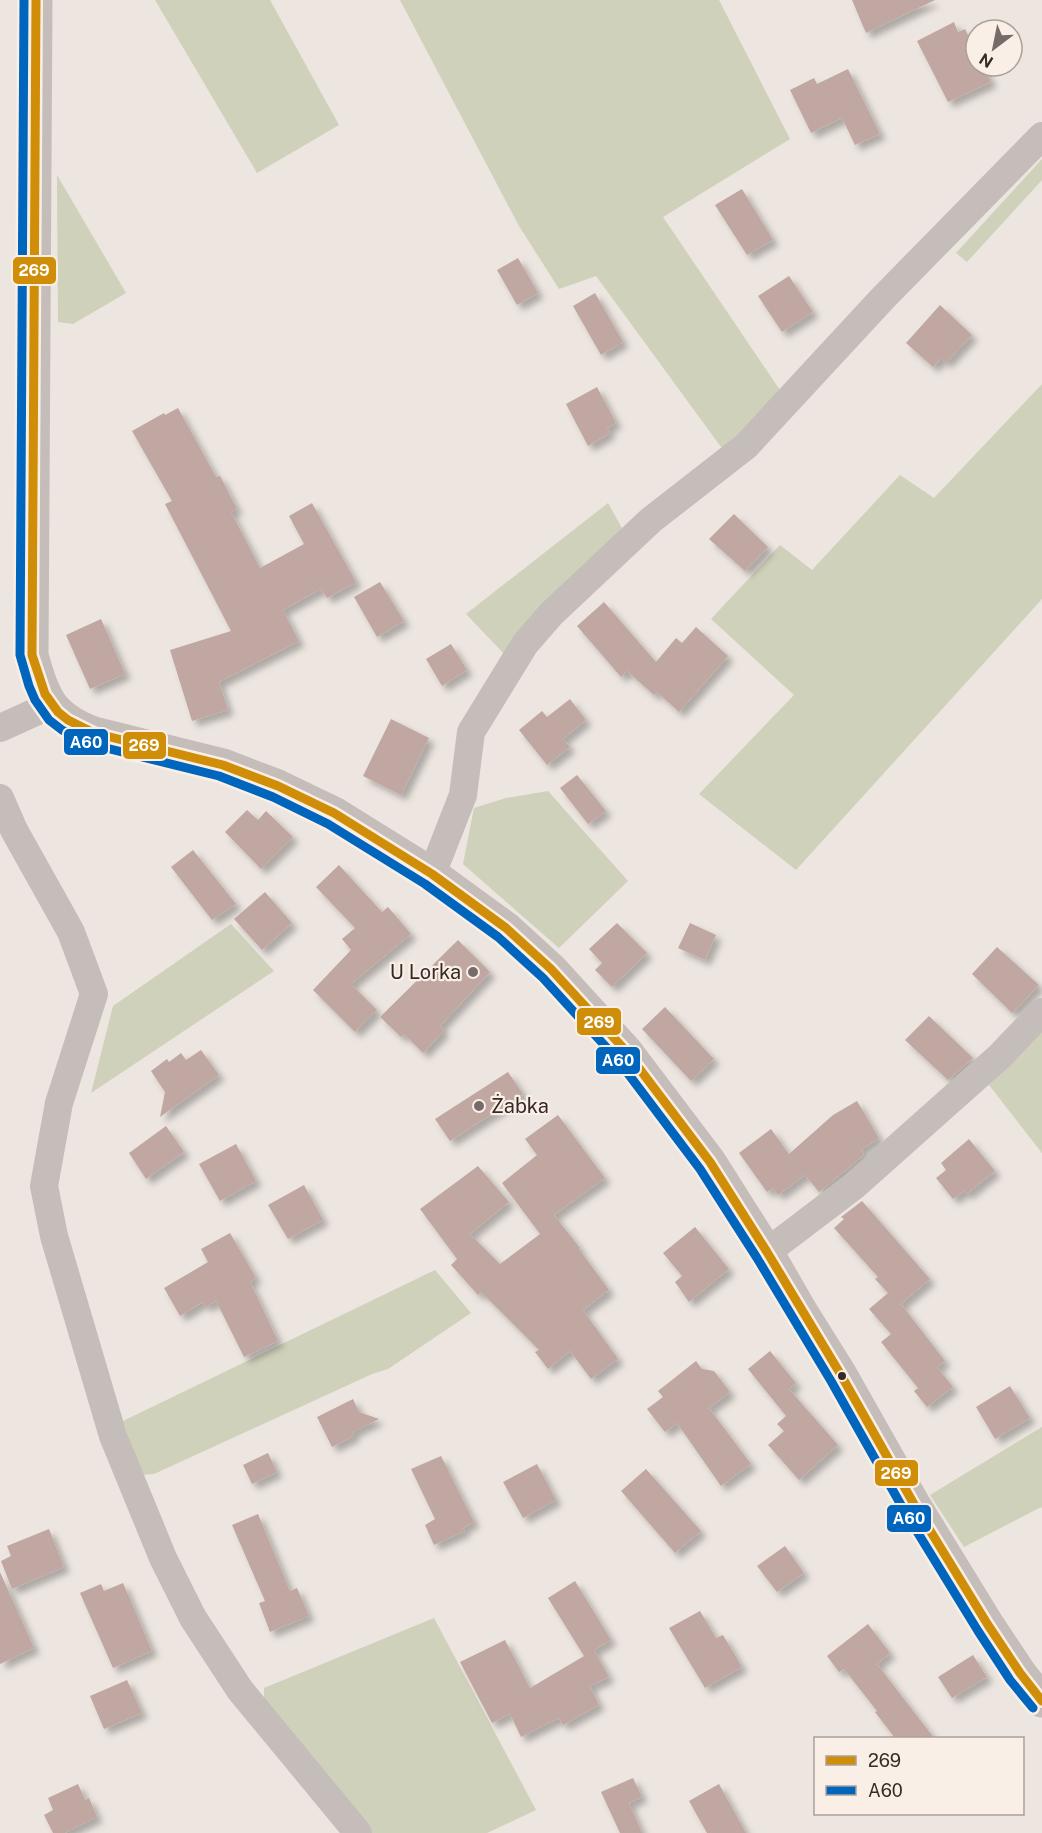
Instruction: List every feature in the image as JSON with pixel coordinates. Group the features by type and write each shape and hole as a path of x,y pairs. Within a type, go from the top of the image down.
{"street":[{"path":"36,0 32,655 38,678 51,705 68,721 80,728 223,765 278,786 334,813 432,874 519,939 550,969 616,1039 704,1153 767,1252 841,1375 915,1506 988,1625 1042,1701"},
{"path":"432,874 463,795 471,732 525,644 551,614 651,520 746,446 883,298 1042,136"},
{"path":"0,728 51,705"},
{"path":"0,798 14,830 71,932 94,994 59,1103 44,1186 54,1236 113,1436 163,1558 193,1618 240,1690 358,1833"},
{"path":"767,1252 854,1186 1000,1056 1042,1012"}],"green space":[{"path":"155,0 270,0 339,125 257,173"},
{"path":"400,0 719,0 790,139 663,217 784,396 724,451 596,276 559,289 519,226"},
{"path":"1042,159 1042,180 967,262 956,253"},
{"path":"57,175 126,293 73,324 58,322"},
{"path":"1042,384 1042,599 796,870 699,794 794,695 711,619 780,545 812,570 900,475 934,498"},
{"path":"608,503 622,528 506,656 466,614"},
{"path":"548,791 628,881 559,948 463,864 474,808 506,798"},
{"path":"231,924 274,971 91,1093 113,1006"},
{"path":"1042,1028 1042,1153 989,1085"},
{"path":"435,1270 471,1313 388,1369 372,1374 154,1474 141,1475 123,1421"},
{"path":"1042,1427 1042,1508 964,1547 930,1495"},
{"path":"434,1618 536,1810 487,1833 369,1833 264,1702 264,1688"}],"building":[{"path":"852,0 935,0 866,33"},
{"path":"954,22 958,32 964,29 964,78 989,78 991,82 948,102 917,41"},
{"path":"848,69 880,134 855,145 842,118 811,133 790,90 814,78 817,84"},
{"path":"742,189 773,240 747,255 715,205"},
{"path":"518,258 538,293 517,305 497,270"},
{"path":"789,276 813,312 782,332 758,296"},
{"path":"595,293 623,342 601,355 573,306"},
{"path":"940,305 972,335 946,363 941,358 933,367 906,343"},
{"path":"597,387 616,423 607,428 610,433 588,446 566,404"},
{"path":"178,408 216,477 220,476 237,509 231,512 260,568 304,544 289,516 312,503 356,582 327,598 321,589 283,610 299,641 219,682 228,710 192,721 170,650 231,631 165,504 172,501 132,431"},
{"path":"734,514 768,547 745,571 709,539"},
{"path":"380,582 404,621 377,637 354,597"},
{"path":"604,602 656,662 676,638 682,643 696,627 728,656 679,712 657,692 654,695 627,671 621,677 577,626"},
{"path":"101,619 125,674 90,689 66,635"},
{"path":"451,644 467,670 442,686 426,659"},
{"path":"570,699 586,720 563,739 570,747 547,765 519,730 542,711 547,717"},
{"path":"391,719 429,738 401,795 363,776"},
{"path":"577,775 606,811 588,824 560,788"},
{"path":"247,810 258,820 266,811 293,837 261,869 225,832"},
{"path":"193,850 236,904 212,920 171,867"},
{"path":"339,865 382,912 388,907 411,934 351,984 377,1010 355,1032 313,990 351,950 342,939 355,928 316,887"},
{"path":"265,892 292,923 262,950 234,919"},
{"path":"617,923 647,953 612,987 595,970 602,963 589,949"},
{"path":"690,923 716,935 705,960 678,948"},
{"path":"458,940 490,972 440,1026 444,1031 423,1053 404,1034 401,1037 380,1017"},
{"path":"997,947 1039,985 1012,1013 972,974"},
{"path":"665,1007 714,1059 691,1081 642,1029"},
{"path":"929,1016 973,1058 948,1080 905,1040"},
{"path":"201,1050 219,1075 160,1117 165,1092 151,1071 167,1059 169,1062 181,1053 186,1060"},
{"name":"Żabka","path":"508,1072 523,1094 450,1141 435,1119"},
{"path":"857,1101 879,1138 861,1150 864,1155 819,1192 805,1175 778,1195 773,1188 767,1192 739,1153 771,1129 789,1154 833,1115"},
{"path":"558,1115 605,1178 554,1215 609,1290 583,1310 618,1359 591,1379 570,1351 548,1369 535,1352 539,1350 481,1292 478,1295 451,1265 457,1259 420,1209 478,1166 509,1202 470,1234 500,1264 540,1234 502,1183 537,1155 525,1139"},
{"path":"166,1126 184,1152 146,1179 129,1153"},
{"path":"969,1139 995,1171 967,1194 964,1191 953,1199 936,1178 946,1170 941,1163"},
{"path":"236,1144 256,1181 220,1201 199,1164"},
{"path":"304,1185 323,1220 288,1239 268,1205"},
{"path":"862,1201 930,1279 901,1304 945,1361 937,1367 953,1387 927,1407 914,1391 918,1388 881,1342 891,1334 869,1309 888,1293 875,1279 878,1277 834,1228 844,1219 841,1217"},
{"path":"695,1227 729,1269 689,1302 675,1282 682,1276 663,1253"},
{"path":"230,1233 256,1278 250,1282 278,1341 244,1357 216,1301 206,1307 203,1302 180,1316 164,1288 208,1262 201,1249"},
{"path":"770,1351 796,1383 789,1389 838,1445 799,1480 768,1445 784,1431 777,1424 786,1416 748,1369"},
{"path":"696,1361 702,1369 714,1371 730,1392 709,1408 751,1464 721,1486 677,1423 665,1432 647,1409 663,1397 658,1391"},
{"path":"1010,1386 1030,1418 995,1439 976,1407"},
{"path":"353,1399 359,1412 379,1419 353,1432 354,1436 332,1447 317,1417"},
{"path":"268,1453 277,1472 252,1484 243,1465"},
{"path":"441,1456 474,1522 463,1528 465,1531 434,1545 425,1525 435,1519 411,1469"},
{"path":"537,1464 556,1500 523,1518 503,1482"},
{"path":"646,1469 701,1531 675,1553 621,1491"},
{"path":"258,1514 290,1591 297,1588 309,1616 270,1632 259,1603 265,1601 232,1525"},
{"path":"49,1529 64,1567 12,1589 1,1561 11,1556 7,1546"},
{"path":"785,1546 804,1573 777,1592 757,1566"},
{"path":"0,1572 34,1648 0,1664"},
{"path":"575,1581 611,1640 594,1650 609,1677 590,1686 599,1705 563,1725 559,1718 521,1737 510,1714 492,1723 460,1662 505,1640 530,1688 584,1656 548,1598"},
{"path":"123,1583 152,1651 113,1668 80,1593 101,1584 104,1591"},
{"path":"700,1611 716,1638 723,1635 742,1667 705,1688 669,1628"},
{"path":"868,1624 890,1653 877,1664 933,1737 894,1737 844,1669 839,1672 827,1656"},
{"path":"973,1655 987,1677 952,1698 938,1677"},
{"path":"127,1680 142,1713 104,1729 90,1696"},
{"path":"633,1778 642,1797 629,1803 642,1833 620,1833 601,1792"},
{"path":"78,1784 85,1800 89,1798 97,1817 65,1833 53,1833 44,1815 53,1810 48,1798"},
{"path":"719,1784 746,1833 707,1833 689,1801"}],"transit line":[{"name":"A60","path":"24,0 20,655 35,700 49,720 62,730 90,744 219,776 273,797 328,824 425,884 498,937 543,978 617,1059 700,1169 757,1258 831,1381 905,1512 978,1631 1010,1680 1033,1708"},
{"name":"269","path":"36,0 32,655 45,694 58,712 68,720 94,733 223,765 278,786 334,813 432,874 506,928 551,969 626,1051 710,1162 841,1375 915,1506 988,1625 1042,1701"}],"place":[{"name":"U Lorka","path":"473,972"},
{"name":"Żabka","path":"479,1106"}]}
